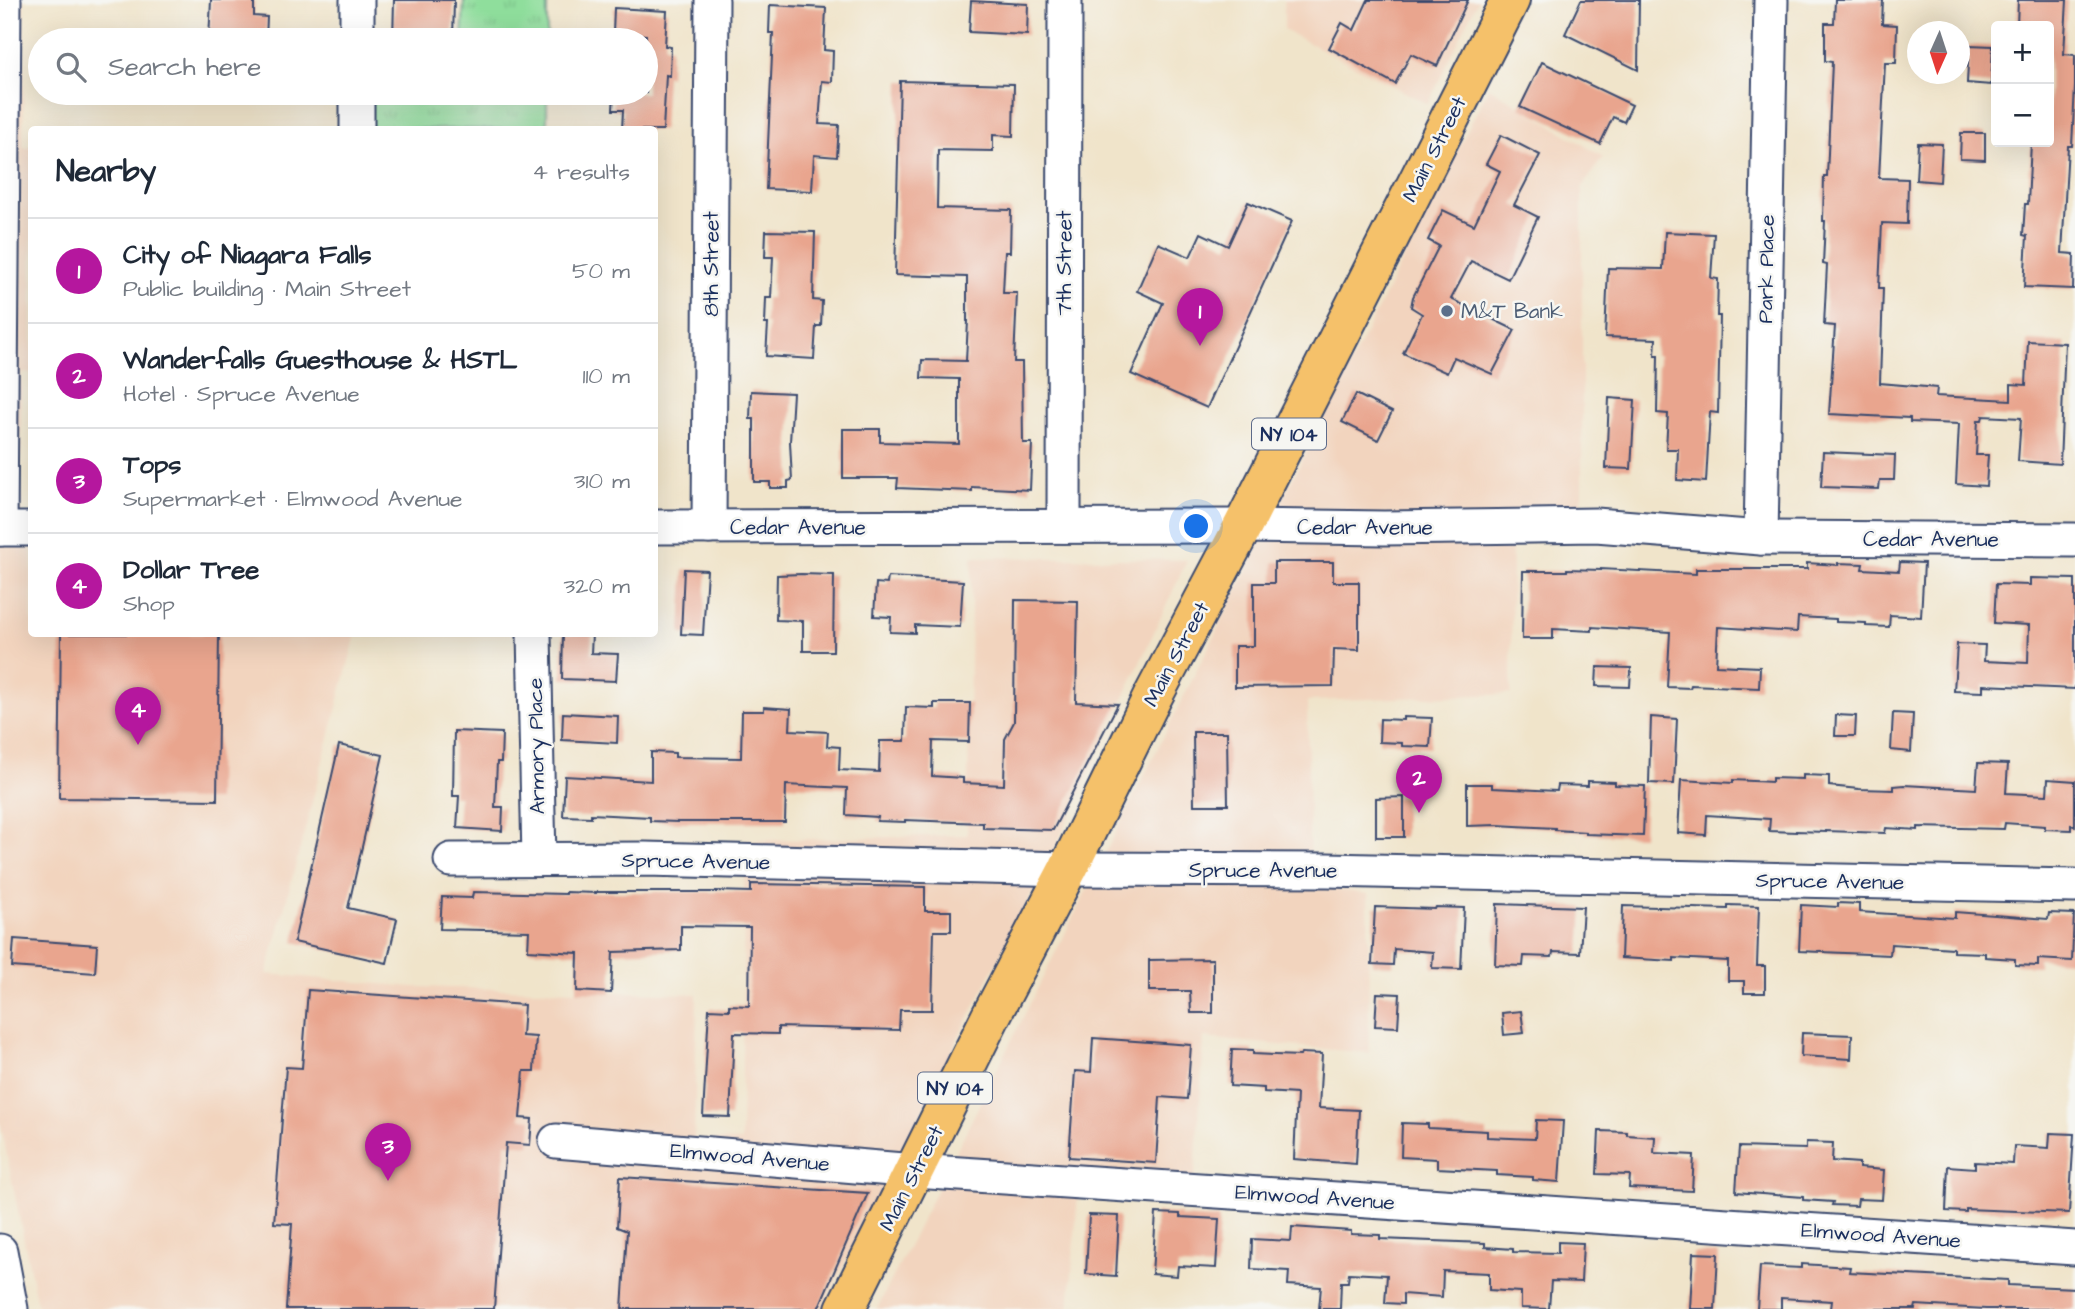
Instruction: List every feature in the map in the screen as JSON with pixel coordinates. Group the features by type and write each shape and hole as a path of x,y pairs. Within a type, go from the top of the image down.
{"main road":[{"name":"Main Street","path":"845,1309 991,1016 1510,0"}],"street":[{"path":"4,0 0,529 28,529"},
{"path":"357,0 357,28"},
{"name":"8th Street","path":"709,527 712,0"},
{"name":"7th Street","path":"1063,526 1065,0"},
{"name":"Park Place","path":"1761,538 1771,0"},
{"path":"356,126 357,105"},
{"name":"Cedar Avenue","path":"658,527 1384,528 1596,525 1761,538 2075,540"},
{"name":"Armory Place","path":"534,637 539,859"},
{"name":"Spruce Avenue","path":"451,860 645,859 2075,886"},
{"name":"Elmwood Avenue","path":"556,1141 915,1171 2075,1248"},
{"path":"0,1251 11,1309"}],"shaded area":[{"path":"0,0 24,0 23,147 28,148 28,373 21,373 21,527 28,527 28,637 355,637 267,974 413,987 697,994 694,1139 741,1141 745,841 967,835 972,557 1187,560 1059,839 821,1309 38,1309 0,1121"},
{"path":"1284,0 1478,0 1428,104 1284,30"},
{"path":"1489,87 1603,157 1582,188 1582,513 1512,512 1511,694 1307,701 1310,886 1368,894 1369,1053 1204,1038 1194,1187 1079,1182 1069,1309 877,1309"}],"green space":[{"path":"464,0 547,0 547,28 463,28"},
{"path":"366,105 547,105 547,126 367,126"}],"building":[{"path":"211,0 254,0 254,16 267,17 267,28 210,28"},
{"path":"394,0 454,0 453,28 393,28"},
{"path":"1368,0 1468,0 1437,66 1411,54 1395,84 1329,48 1342,23 1354,30"},
{"path":"1581,0 1639,0 1638,70 1565,34"},
{"path":"1835,0 1883,0 1882,24 1897,25 1896,63 1885,63 1879,178 1908,179 1907,224 1882,223 1879,288 1883,288 1880,383 1937,388 1936,396 2011,400 2011,384 2026,385 2028,341 2065,343 2060,464 2018,461 2021,418 1983,416 1982,420 1978,420 1976,455 1988,455 1986,486 1956,484 1959,424 1910,422 1910,418 1829,414 1835,326 1824,325 1827,265 1823,264 1824,176 1827,176 1832,62 1825,61 1825,23 1834,23"},
{"path":"2018,0 2067,0 2064,54 2075,55 2075,86 2072,146 2068,146 2062,253 2074,254 2073,289 2024,287 2027,236 2023,235 2025,204 2028,204 2031,147 2054,147 2054,21 2017,21"},
{"path":"971,1 1028,4 1027,35 969,32"},
{"path":"770,5 826,8 824,50 833,51 832,82 822,81 819,124 839,125 837,157 814,155 812,191 766,189 773,33 769,33"},
{"path":"614,8 667,11 665,46 671,47 670,76 666,75 663,130 658,130 658,126 622,126 623,110 613,110 613,105 658,105 658,28 613,28"},
{"path":"1970,45 1991,46 1991,85 1970,83"},
{"path":"1542,62 1632,105 1624,122 1613,117 1600,144 1520,107"},
{"path":"900,81 1014,84 1013,136 993,135 993,151 938,150 937,208 1011,210 1010,252 1005,252 1003,293 1017,293 1014,362 1022,362 1023,443 1032,443 1030,490 972,487 972,491 897,488 898,478 843,478 843,429 880,429 880,442 959,444 959,379 921,378 922,360 966,361 967,277 895,275"},
{"path":"1961,133 1985,133 1985,160 1960,159"},
{"path":"1501,135 1540,155 1514,205 1538,217 1508,279 1471,261 1451,299 1515,330 1492,374 1454,357 1447,373 1403,353 1422,314 1411,307 1413,297 1439,246 1428,240 1443,210 1474,225 1500,171 1486,164"},
{"path":"1918,143 1942,144 1940,182 1916,180"},
{"path":"1248,202 1292,221 1207,408 1131,374 1163,303 1137,291 1158,243 1190,257 1201,233 1228,246"},
{"path":"766,231 815,232 813,300 822,301 821,326 816,326 814,359 766,356 766,298 771,298 773,257 765,257"},
{"path":"1665,232 1714,234 1711,278 1718,279 1717,316 1720,316 1718,413 1710,412 1706,482 1677,480 1678,449 1666,449 1668,414 1657,413 1656,339 1605,337 1608,268 1663,269"},
{"path":"751,391 793,393 790,442 792,480 788,481 788,488 770,488 770,482 754,482"},
{"path":"1356,394 1392,412 1378,440 1342,422"},
{"path":"1609,398 1635,400 1631,469 1606,468"},
{"path":"1823,452 1895,455 1894,480 1880,480 1879,489 1821,487"},
{"path":"1274,562 1333,562 1333,582 1359,582 1359,650 1334,649 1333,686 1235,687 1235,646 1254,646 1254,583 1274,583"},
{"path":"1900,562 1924,563 1921,617 1890,615 1889,627 1836,622 1836,619 1798,617 1797,632 1718,627 1716,665 1760,667 1759,688 1691,685 1690,688 1667,687 1670,632 1592,627 1592,631 1553,629 1553,639 1522,639 1523,571 1601,569 1696,574 1696,569 1807,569 1807,563 1838,563 1863,564 1862,569 1899,571"},
{"path":"684,569 707,570 703,635 681,634"},
{"path":"777,575 834,575 833,651 803,651 803,621 776,620"},
{"path":"888,577 963,581 960,627 915,625 915,633 890,632 891,617 874,616 876,583 887,584"},
{"path":"2030,578 2075,579 2075,689 1983,685 1983,692 1954,691 1957,644 1985,645 1984,661 2028,663 2029,625 1994,623 1996,584 2030,585"},
{"path":"1015,600 1078,601 1076,702 1118,704 1053,830 983,828 983,823 877,821 878,817 846,815 847,788 786,785 785,822 679,822 650,821 650,817 591,814 591,817 563,816 565,776 651,781 651,752 675,753 675,757 741,758 742,711 764,711 764,707 791,709 790,730 828,732 827,746 840,747 839,770 879,772 880,741 905,741 906,707 934,708 934,703 970,703 969,742 933,741 932,776 963,778 963,783 1004,785 1005,739 1014,722"},
{"path":"61,637 219,637 217,800 59,798"},
{"path":"563,637 592,637 591,653 618,654 616,681 562,679"},
{"path":"1597,667 1631,668 1630,687 1596,686"},
{"path":"563,713 618,716 617,743 562,740"},
{"path":"1893,713 1913,714 1911,752 1891,750"},
{"path":"1836,715 1856,716 1855,736 1835,736"},
{"path":"1403,717 1432,718 1430,747 1379,742 1380,719 1403,720"},
{"path":"1651,717 1677,719 1674,784 1649,783"},
{"path":"454,731 502,733 501,762 497,762 495,807 503,807 502,831 457,828 459,796 453,796"},
{"path":"1193,732 1227,732 1228,805 1194,805"},
{"path":"339,745 383,755 348,908 397,919 387,963 294,942"},
{"path":"1978,763 2008,764 2006,793 2047,795 2048,779 2075,781 2075,826 2071,825 2071,830 2045,829 2045,826 2005,823 2004,829 1918,827 1918,830 1886,828 1885,833 1796,832 1769,831 1770,819 1707,815 1706,835 1678,833 1681,780 1772,782 1772,778 1803,779 1803,775 1829,776 1829,786 1859,789 1894,790 1894,786 1904,785 1976,789"},
{"path":"1588,781 1645,786 1643,836 1586,834 1555,828 1467,826 1467,784 1557,791 1558,785 1588,786"},
{"path":"1404,797 1404,837 1376,837 1376,798"},
{"path":"751,884 925,887 925,911 951,911 951,931 934,931 932,1010 900,1010 899,1030 778,1027 778,1034 734,1033 730,1117 703,1116 709,1009 729,1010 729,1005 749,1006 750,927 681,926 681,950 613,952 611,993 577,991 578,953 528,950 529,931 440,929 442,897 472,898 473,892 751,892"},
{"path":"1838,903 1859,904 1859,912 1955,918 1955,912 2048,919 2049,913 2074,914 2072,961 2038,959 2038,966 2015,965 2015,959 1985,957 1985,953 1891,944 1890,955 1799,951 1801,905 1838,907"},
{"path":"1497,904 1583,907 1580,953 1553,952 1552,957 1524,956 1523,966 1495,965"},
{"path":"1728,905 1759,906 1757,966 1765,966 1765,993 1744,993 1744,981 1728,981 1728,961 1621,958 1623,906 1728,909"},
{"path":"1375,907 1464,908 1461,969 1432,968 1433,952 1394,949 1393,965 1372,964"},
{"path":"14,939 97,945 95,973 12,967"},
{"path":"1213,959 1213,1013 1191,1013 1190,991 1149,991 1149,960"},
{"path":"308,990 524,1005 522,1036 536,1037 534,1071 524,1071 520,1118 532,1119 530,1145 506,1143 494,1309 286,1309 292,1224 274,1223 286,1067 302,1068"},
{"path":"1377,993 1400,994 1398,1027 1375,1026"},
{"path":"1521,1011 1524,1033 1504,1035 1502,1013"},
{"path":"1802,1033 1852,1035 1851,1059 1801,1056"},
{"path":"1093,1038 1191,1045 1187,1099 1160,1097 1156,1163 1069,1157 1075,1071 1091,1072"},
{"path":"1232,1049 1253,1050 1253,1054 1322,1054 1319,1108 1359,1110 1356,1164 1294,1159 1297,1094 1230,1086"},
{"path":"1536,1120 1563,1121 1559,1182 1497,1175 1497,1171 1437,1168 1437,1159 1401,1157 1402,1123 1428,1124 1428,1128 1487,1131 1487,1137 1535,1139"},
{"path":"1599,1131 1655,1137 1654,1153 1694,1155 1692,1191 1629,1188 1630,1175 1597,1174"},
{"path":"2050,1133 2074,1134 2069,1213 1966,1209 1966,1212 1946,1211 1948,1166 1975,1168 1975,1162 2013,1164 2014,1146 2049,1148"},
{"path":"1806,1142 1833,1143 1832,1161 1859,1163 1859,1168 1884,1170 1882,1200 1858,1199 1857,1206 1832,1205 1833,1202 1803,1200 1803,1197 1736,1192 1739,1147 1806,1149"},
{"path":"620,1177 868,1193 818,1309 622,1309 627,1231 617,1227"},
{"path":"1156,1213 1219,1219 1216,1268 1178,1266 1177,1276 1152,1274"},
{"path":"1089,1215 1119,1216 1116,1276 1086,1274"},
{"path":"1292,1227 1351,1231 1351,1234 1380,1235 1380,1239 1485,1243 1485,1247 1513,1249 1513,1252 1558,1253 1558,1242 1583,1243 1581,1282 1551,1281 1549,1309 1521,1308 1521,1292 1489,1290 1489,1273 1443,1271 1442,1297 1403,1294 1403,1304 1385,1303 1387,1275 1349,1273 1348,1282 1341,1282 1340,1309 1319,1309 1321,1287 1288,1285 1289,1271 1251,1269 1252,1239 1291,1241"},
{"path":"1693,1253 1718,1254 1715,1309 1690,1309"},
{"path":"1801,1264 1850,1267 1849,1272 2008,1280 2008,1285 2075,1288 2075,1309 1986,1309 1916,1305 1915,1309 1831,1309 1832,1301 1781,1298 1781,1309 1757,1309 1760,1266 1801,1268"}],"place":[{"name":"M&T Bank","path":"1447,311"},
{"name":"City of Niagara Falls","path":"1200,346"},
{"name":"Dollar Tree","path":"138,745"},
{"name":"Wanderfalls Guesthouse & HSTL","path":"1419,813"},
{"name":"Tops","path":"388,1181"}]}
